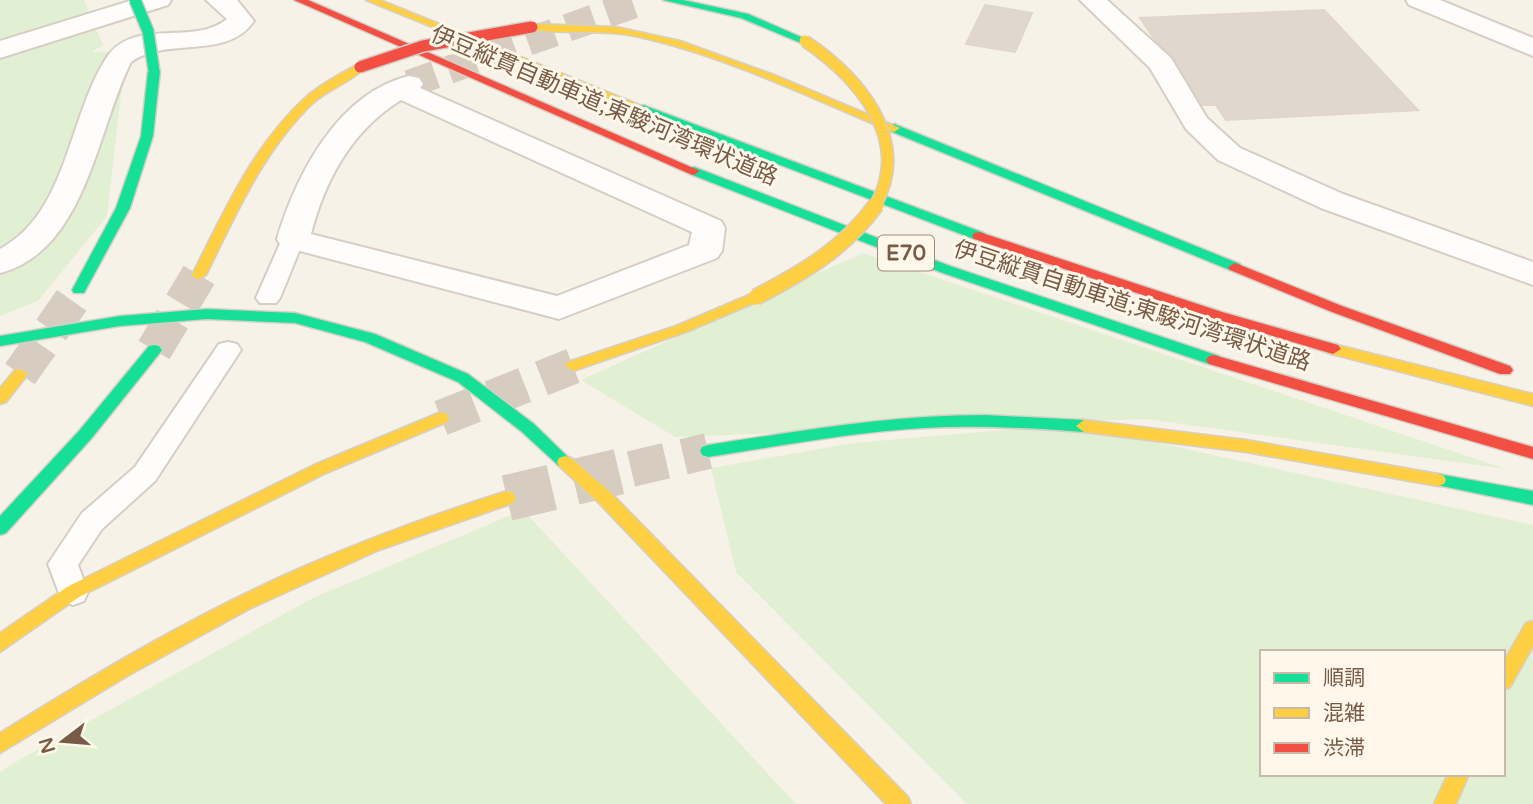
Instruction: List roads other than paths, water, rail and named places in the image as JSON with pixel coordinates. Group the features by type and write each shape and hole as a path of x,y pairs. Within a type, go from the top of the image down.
{"main road":[{"path":"79,290 123,208 147,136 154,71 148,31 135,0"},
{"name":"伊豆縦貫自動車道;東駿河湾環状道路","path":"299,0 623,144 1040,303 1305,387 1533,453"},
{"name":"伊豆縦貫自動車道;東駿河湾環状道路","path":"371,0 608,97 850,189 1072,265 1340,351 1533,400"},
{"path":"573,366 681,329 756,297 808,269 845,242 875,208 888,171 887,146 880,116 862,86 841,63 805,41 744,16 668,0"},
{"path":"199,275 238,198 279,131 312,98 360,67 423,46 532,27 591,27 642,34 719,57 1337,309 1520,376"},
{"path":"0,341 120,321 207,314 295,318 370,338 463,378 528,428 604,497 900,804"},
{"path":"0,528 85,435 154,350"},
{"path":"0,398 20,374"},
{"path":"0,644 73,592 320,469 441,418"},
{"path":"708,451 881,426 953,421 1039,422 1161,432 1533,498"},
{"path":"0,744 75,695 228,608 401,532 507,498"},
{"path":"1505,678 1533,629"},
{"path":"1445,804 1458,776"}],"street":[{"path":"0,50 159,0"},
{"path":"0,264 27,247 52,217 71,182 83,142 119,58 135,45 172,37 202,37 236,26 241,21 231,7 218,0"},
{"path":"1092,0 1161,64 1196,123 1228,154 1332,201 1533,274"},
{"path":"1418,0 1533,48"},
{"path":"404,87 709,228 705,251 559,308 293,239 300,207 319,168 340,138 374,107 404,87"}],"lane":[{"path":"268,298 293,239"},
{"path":"73,592 63,564 92,521 145,474 228,350"}],"tunnel":[{"path":"409,84 646,0"},
{"path":"154,350 199,275"},
{"path":"20,374 79,290"},
{"path":"441,418 573,366"},
{"path":"631,469 708,451"},
{"path":"507,498 638,467"}]}
